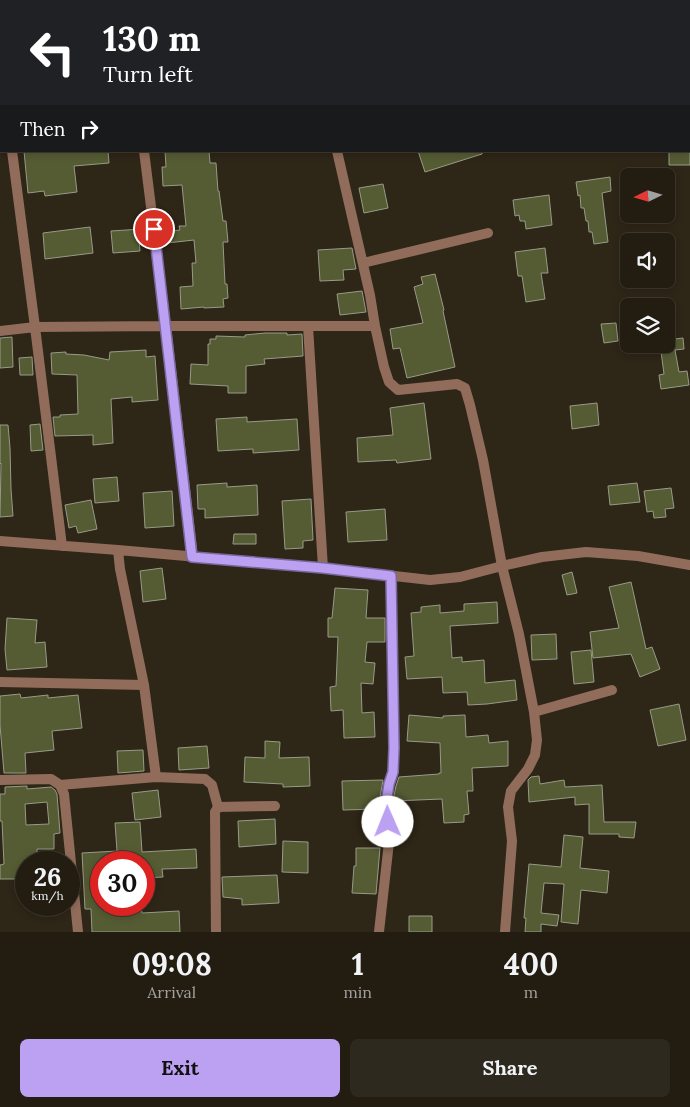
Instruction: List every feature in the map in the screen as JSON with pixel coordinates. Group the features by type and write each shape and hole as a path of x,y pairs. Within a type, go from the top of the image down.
{"street":[{"path":"12,152 62,546"},
{"path":"144,152 192,557"},
{"path":"337,152 370,295 384,367 389,382 398,390 457,384 465,388 482,460 502,566 534,712 537,740 535,755 528,769 511,791 508,806 512,841 505,932"},
{"path":"363,263 488,233"},
{"path":"308,326 323,568"},
{"path":"0,331 35,327 375,326"},
{"path":"0,541 323,568 430,580 460,577 542,557 586,552 638,556 690,564"},
{"path":"118,550 120,569 144,685 156,777"},
{"path":"379,932 390,833 385,810 393,772 394,748 391,576"},
{"path":"0,682 144,685"},
{"path":"534,712 612,690"},
{"path":"0,780 51,780 60,785 156,777 206,780 212,785 218,807 215,812 216,932"},
{"path":"60,785 64,794 78,932"},
{"path":"218,807 275,806"}],"building":[{"path":"24,152 108,152 109,163 74,166 77,192 45,196 44,191 28,193"},
{"path":"165,152 209,152 210,163 216,163 218,191 223,221 226,221 228,242 223,242 225,284 227,284 228,298 223,299 224,307 181,309 180,287 193,286 192,263 196,263 194,240 167,243 165,232 180,230 179,226 186,226 182,185 163,186 162,167 166,167"},
{"path":"418,152 482,152 482,154 425,172"},
{"path":"669,152 690,152 690,165 669,165"},
{"path":"610,177 611,191 602,193 608,242 594,244 592,232 589,232 584,208 581,208 576,182"},
{"path":"383,184 388,208 364,213 359,188"},
{"path":"549,195 552,225 526,229 525,221 520,221 519,215 515,216 513,200"},
{"path":"90,227 93,253 45,259 43,233"},
{"path":"142,229 143,240 139,240 140,251 113,253 111,231"},
{"path":"352,248 356,269 343,270 344,280 320,281 318,250"},
{"path":"545,248 548,273 541,273 545,299 526,302 522,276 518,276 515,252"},
{"path":"435,274 455,367 407,378 400,348 393,349 390,329 423,323 414,287 423,284 421,277"},
{"path":"362,291 366,312 340,315 337,294"},
{"path":"616,323 618,341 604,343 601,324"},
{"path":"265,333 302,334 303,356 264,359 265,364 246,366 246,393 228,393 228,386 190,384 191,364 208,365 208,344 210,344 210,339 216,339 216,336 245,337 245,335"},
{"path":"12,337 13,367 0,368 0,338"},
{"path":"683,338 684,349 675,350 675,339"},
{"path":"146,350 146,357 155,356 158,400 132,402 132,397 111,399 113,443 93,445 93,435 55,436 53,417 78,414 77,375 52,374 51,353 66,352 66,354 109,360 110,352"},
{"path":"675,350 679,372 687,371 689,385 661,389 659,375 664,374 661,353 675,353"},
{"path":"32,357 33,375 20,375 19,358"},
{"path":"424,403 431,459 397,463 396,460 358,462 357,438 393,435 390,408"},
{"path":"597,403 599,425 572,429 570,406"},
{"path":"247,417 247,422 297,419 299,450 253,453 253,449 218,451 216,419"},
{"path":"40,424 43,450 31,451 30,425"},
{"path":"0,425 8,425 13,516 0,517 1,463"},
{"path":"117,477 119,501 95,503 93,479"},
{"path":"227,483 227,487 257,485 258,515 205,518 205,509 198,509 197,485"},
{"path":"637,483 640,502 610,505 608,486"},
{"path":"671,488 674,508 665,509 666,517 654,518 653,511 647,512 644,491"},
{"path":"172,491 174,526 145,528 143,493"},
{"path":"311,499 313,540 303,541 303,548 285,549 282,501"},
{"path":"91,500 97,529 78,533 76,526 69,528 65,505"},
{"path":"385,509 387,540 348,542 346,512"},
{"path":"234,534 256,534 256,544 233,544"},
{"path":"162,568 166,599 143,602 140,571"},
{"path":"572,572 577,593 567,595 562,575"},
{"path":"631,582 646,649 652,647 660,669 640,677 631,654 593,658 590,632 619,628 609,587"},
{"path":"335,588 368,590 366,618 385,618 385,642 367,642 365,662 375,663 373,684 361,683 362,713 374,712 375,737 344,738 343,710 331,711 330,687 336,686 338,637 328,637 328,618 332,618"},
{"path":"497,602 498,623 450,626 452,658 462,657 462,662 484,660 485,683 515,680 517,700 468,705 467,692 443,693 442,677 407,679 405,657 414,656 411,613 421,612 421,607 440,605 440,613 464,611 464,604"},
{"path":"7,618 37,620 35,643 45,642 47,667 7,670 5,649"},
{"path":"556,634 557,659 532,660 531,635"},
{"path":"591,650 594,682 574,684 571,652"},
{"path":"20,694 21,698 48,695 48,698 78,695 82,728 52,731 54,750 25,753 26,773 4,773 0,725 0,696"},
{"path":"679,704 686,740 658,746 650,710"},
{"path":"409,715 443,718 443,716 465,715 466,737 488,735 489,743 508,741 508,766 472,768 473,791 467,791 469,814 464,815 464,822 444,823 442,799 393,801 399,777 441,773 440,743 407,741"},
{"path":"265,741 280,742 279,758 309,757 310,786 283,787 283,784 244,782 245,757 265,758"},
{"path":"207,746 209,768 179,770 178,748"},
{"path":"143,750 144,771 118,773 117,751"},
{"path":"539,776 540,784 564,780 565,787 602,785 604,822 636,822 634,838 619,837 619,834 589,834 589,804 575,805 575,797 529,802 528,780 531,777"},
{"path":"383,780 378,809 343,810 342,781"},
{"path":"27,786 27,789 51,787 57,794 60,833 54,834 54,849 15,851 15,879 0,879 0,865 4,864 2,821 0,821 0,794 5,794 5,787","holes":["47,802 49,824 26,825 25,804"]},
{"path":"158,790 161,817 135,820 132,793"},
{"path":"275,819 276,844 239,847 238,821"},
{"path":"140,822 142,851 117,851 115,823"},
{"path":"564,835 583,837 580,868 609,871 607,893 581,890 578,924 561,922 564,884 544,883 541,913 559,915 557,926 541,924 541,932 525,932 526,918 524,918 529,864 561,867"},
{"path":"283,841 308,842 308,873 282,872"},
{"path":"356,848 380,848 376,894 352,893 354,866 356,866"},
{"path":"196,849 197,868 162,869 163,877 155,877 155,851"},
{"path":"82,853 90,853 90,909 85,909"},
{"path":"277,875 279,903 242,905 242,899 223,897 222,877"},
{"path":"179,911 180,932 92,932 91,916 155,916 155,912"},
{"path":"409,916 432,916 432,932 409,932"}],"route":[{"path":"154,229 192,557 323,568 391,576 394,748 393,772 385,810 388,822"}]}
